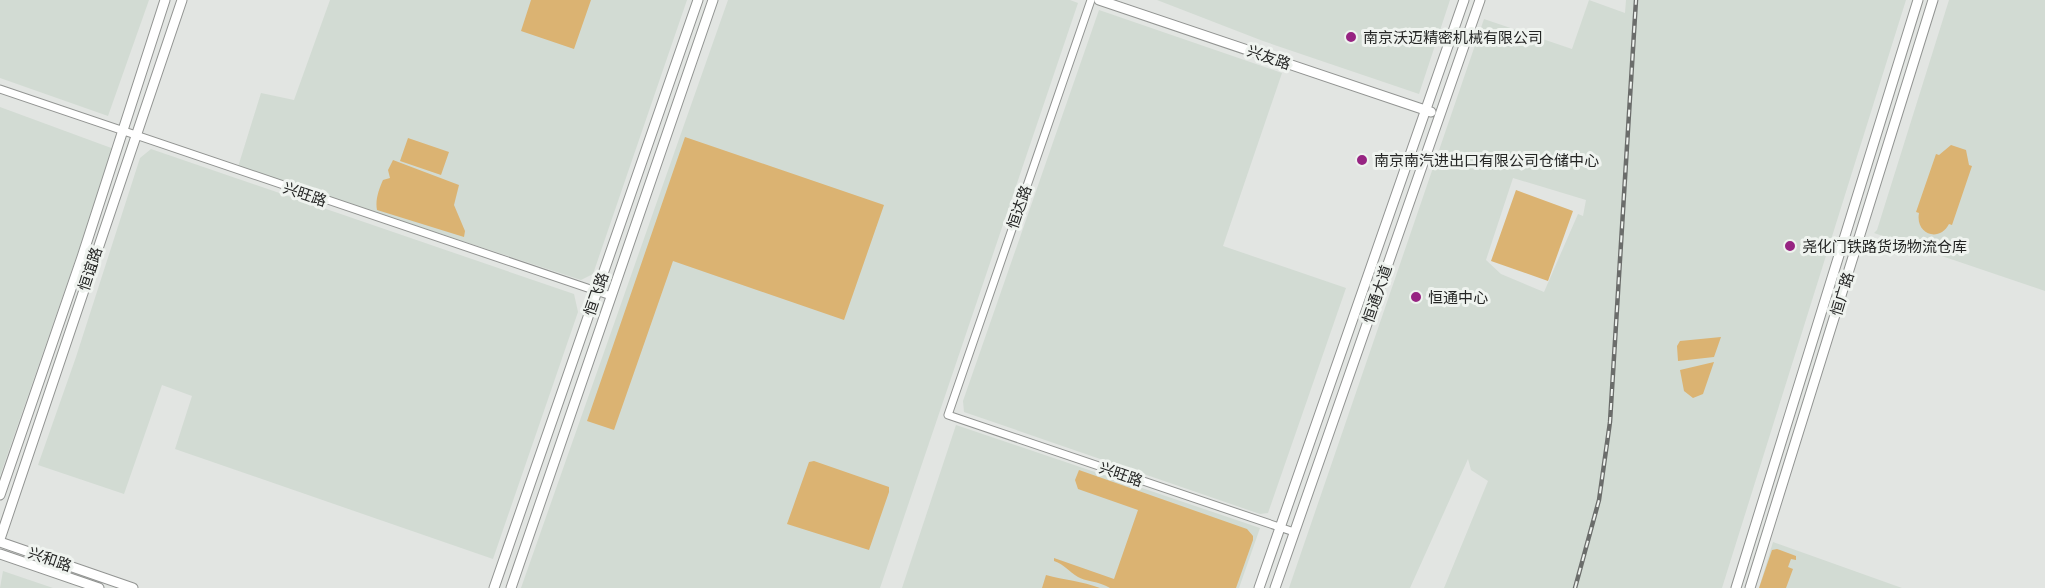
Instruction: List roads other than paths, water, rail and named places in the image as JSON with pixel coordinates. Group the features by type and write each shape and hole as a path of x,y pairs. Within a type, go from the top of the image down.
{"main road":[{"name":"恒谊路","path":"0,495 82,257 120,132 165,0"},
{"name":"恒谊路","path":"0,541 134,136 182,0"},
{"name":"恒飞路","path":"494,588 698,0"},
{"name":"恒飞路","path":"511,588 713,0"},
{"name":"兴友路","path":"1099,0 1438,115"},
{"name":"恒通大道","path":"1259,588 1464,0"},
{"name":"恒通大道","path":"1275,588 1438,115 1480,0"},
{"name":"恒广路","path":"1736,588 1918,0"},
{"name":"恒广路","path":"1750,588 1933,0"},
{"name":"兴和路","path":"0,541 133,588"},
{"name":"兴和路","path":"0,554 99,588"}],"street":[{"name":"恒达路","path":"948,415 1091,0"},
{"name":"兴旺路","path":"0,89 120,132 611,296"},
{"name":"兴旺路","path":"948,415 1294,532"}],"railway":[{"path":"1575,588 1599,500 1610,422 1636,0"}],"place":[{"name":"南京沃迈精密机械有限公司","path":"1351,37"},
{"name":"南京南汽进出口有限公司仓储中心","path":"1362,160"},
{"name":"尧化门铁路货场物流仓库","path":"1790,246"},
{"name":"恒通中心","path":"1416,297"}]}
